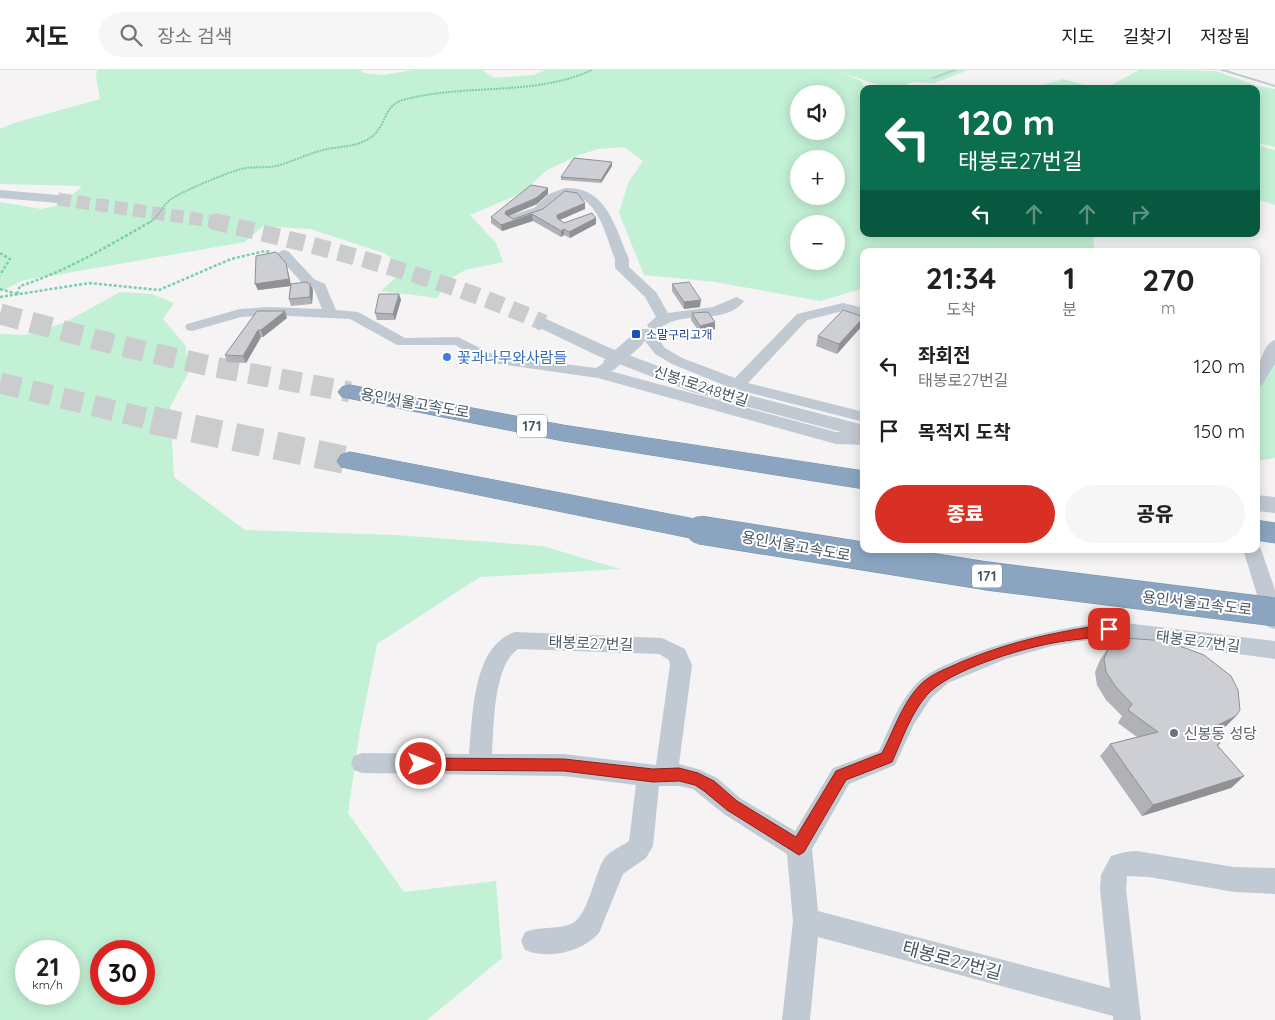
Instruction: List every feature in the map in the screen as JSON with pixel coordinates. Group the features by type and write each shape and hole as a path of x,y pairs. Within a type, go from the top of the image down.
{"highway":[{"name":"용인서울고속도로","path":"350,392 563,433 860,479"},
{"name":"용인서울고속도로","path":"350,461 700,530 868,559 1037,584 1275,612"},
{"path":"1260,530 1275,532"}],"street":[{"path":"513,219 530,214 546,206 551,198 574,187 593,198 601,209 622,259 622,268 651,295 664,320"},
{"path":"0,194 58,199"},
{"path":"585,215 601,209"},
{"path":"283,254 309,282 320,287 331,314"},
{"path":"605,369 657,322 716,312 727,308 737,301"},
{"path":"737,385 802,317 843,306 860,312"},
{"path":"192,327 240,313 269,311 353,315 402,342 458,341 490,359 605,369 764,420 836,438 860,440"},
{"name":"신봉1로248번길","path":"544,322 604,352 699,388 860,431"},
{"path":"641,336 660,351 737,385 860,416"},
{"path":"1260,376 1266,368 1275,344"},
{"path":"1260,503 1275,505"},
{"path":"1253,553 1275,621"},
{"name":"태봉로27번길","path":"799,847 841,776 887,758 906,718 923,691 940,677 1002,650 1098,630 1275,650"},
{"name":"태봉로27번길","path":"480,765 493,669 499,653 506,645 515,640 595,645 645,645 670,649 678,655 680,665 657,775 637,852 618,861 612,869 592,924 581,934 569,940 556,942 534,941"},
{"path":"362,763 592,766 657,775 679,775 698,780 709,786 732,806 799,847 806,921 796,1020"},
{"name":"태봉로27번길","path":"806,921 1127,1013 1113,889 1114,875 1120,865 1150,865 1241,879 1275,881"}],"lane":[{"path":"932,78 956,70"},
{"path":"1221,70 1275,86"}],"path":[{"path":"17,294 20,286 48,277 154,220 170,200 234,171 246,167 275,166 322,150 360,143 378,133 391,105 401,100 448,91 477,91 539,84 576,77 592,70"},
{"path":"0,297 90,284 159,290 232,259 265,251 283,254"},
{"path":"0,253 10,259 0,275"},
{"path":"0,289 17,294"}],"green space":[{"path":"97,70 360,70 364,73 384,75 413,70 482,70 494,78 534,75 545,70 964,70 966,71 934,83 912,82 906,85 878,85 841,72 863,82 863,85 860,85 860,237 1093,237 1094,248 860,248 860,289 820,301 715,282 644,275 619,213 628,183 643,161 624,147 598,149 579,155 547,170 522,193 470,215 496,243 503,262 465,270 444,283 438,298 381,291 406,268 384,253 310,229 263,226 245,242 21,281 0,292 0,202 41,209 61,205 82,186 0,184 0,129 14,123 100,99 96,77"},
{"path":"1139,70 1216,71 1254,85 1111,85"},
{"path":"1063,79 1085,85 1043,85"},
{"path":"1260,86 1275,89 1275,147 1260,144"},
{"path":"1260,146 1275,150 1275,205 1260,200"},
{"path":"120,292 152,294 174,303 163,319 186,346 188,374 170,407 174,477 245,530 395,535 543,546 620,569 480,577 377,644 360,730 348,813 404,892 496,881 502,958 427,1020 0,1020 0,334 24,335 64,323"},
{"path":"1275,353 1275,458 1260,460 1260,379"}],"building":[{"path":"574,158 612,162 601,180 561,177"},
{"path":"531,185 548,188 536,198 506,211 505,214 513,219 543,209 565,191 577,193 585,203 557,215 557,218 564,223 592,213 596,218 569,232 564,229 561,231 532,214 501,225 491,217"},
{"path":"276,252 286,263 289,279 255,284 256,256"},
{"path":"306,282 310,284 310,297 289,299 291,284"},
{"path":"689,282 701,300 684,302 672,284"},
{"path":"379,294 399,294 393,314 375,313"},
{"path":"843,310 860,316 860,321 839,344 818,336"},
{"path":"257,311 285,311 261,330 258,330 243,356 225,355"},
{"path":"708,312 715,322 700,326 692,313"},
{"name":"신봉동 성당","path":"1125,638 1166,641 1204,655 1231,676 1238,690 1240,710 1236,716 1210,729 1220,743 1217,745 1244,776 1153,805 1110,744 1158,732 1128,710 1132,704 1116,687 1106,672 1104,659 1109,647 1116,641"}],"tunnel":[{"path":"58,199 215,222"},
{"path":"215,222 381,264 464,291 544,323"},
{"path":"0,314 121,346 215,367 350,392"},
{"path":"0,383 157,421"},
{"path":"152,420 350,461"}],"place":[{"name":"소말구리고개","path":"636,334"},
{"name":"꽃과나무와사람들","path":"447,357"},
{"name":"신봉동 성당","path":"1174,733"}],"route":[{"path":"421,764 592,766 653,776 679,775 698,780 709,786 732,806 799,847 841,776 846,772 878,763 887,758 906,718 923,691 940,677 1002,650 1052,638 1109,629"}]}
